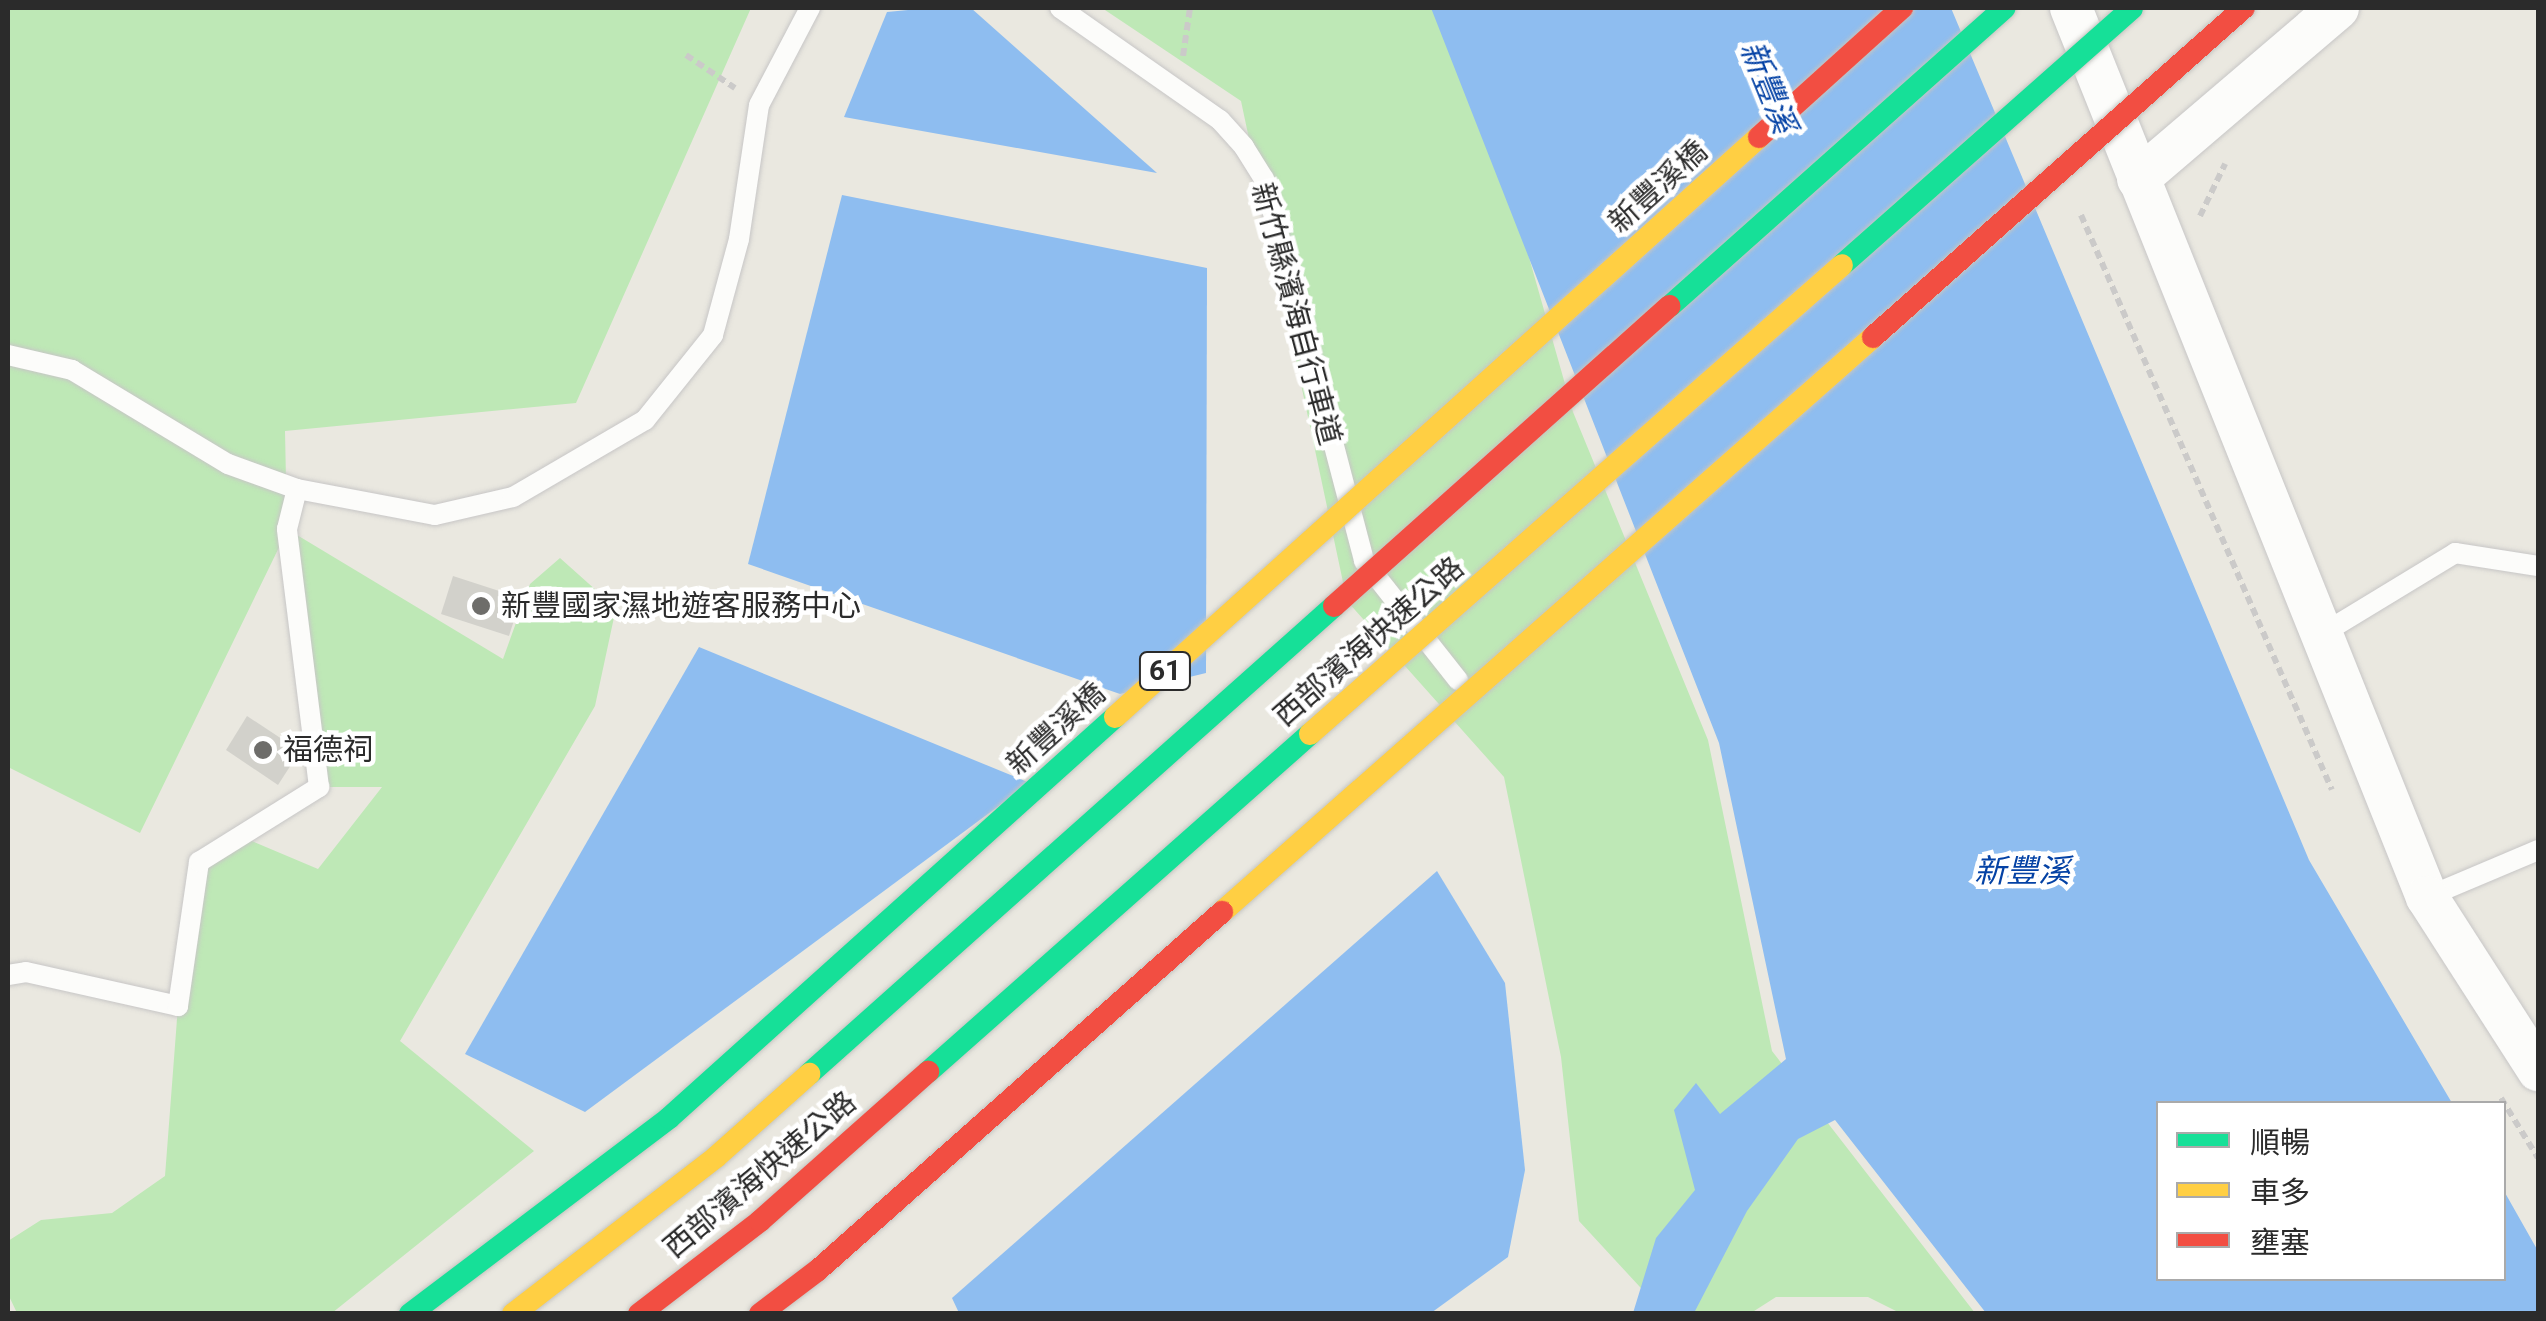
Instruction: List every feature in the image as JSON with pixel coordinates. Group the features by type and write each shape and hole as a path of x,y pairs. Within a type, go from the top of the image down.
{"main road":[{"name":"新豐溪橋","path":"410,1314 669,1118 1902,8"},
{"name":"西部濱海快速公路","path":"512,1314 716,1158 2005,8"},
{"name":"西部濱海快速公路","path":"639,1314 760,1221 2132,8"},
{"path":"760,1314 818,1270 2244,8"}],"street":[{"path":"2071,8 2427,898 2538,1070"},
{"path":"2138,179 2338,8"}],"lane":[{"path":"8,355 72,370 228,464 298,488 435,515 514,497 644,420 713,335 739,239 759,104 810,8"},
{"name":"新竹縣濱海自行車道","path":"1060,8 1220,120 1254,163 1278,225 1364,561 1458,680"},
{"path":"8,975 26,972 178,1006 200,862 319,787 287,529 298,488"},
{"path":"2322,634 2455,553 2538,566"},
{"path":"2427,898 2538,850"}],"path":[{"path":"686,55 759,104"},
{"path":"2076,204 2337,802"},
{"path":"2492,1084 2503,1101"},
{"path":"2506,1107 2538,1158"}],"green space":[{"path":"8,8 751,8 576,403 285,431 287,529 503,659 530,584 560,558 616,608 595,706 400,1041 534,1151 332,1313 17,1313 8,1294 8,1241 41,1220 112,1213 165,1176 178,1006 199,862 240,836 318,869 382,787 319,787 287,531 140,833 8,767"},
{"path":"1102,8 1458,8 1573,412 1708,740 1772,1051 1975,1313 1900,1313 1868,1297 1776,1297 1751,1313 1664,1313 1579,1221 1561,1057 1504,777 1347,601 1241,101"}],"water":[{"path":"971,8 1157,173 844,117 887,12"},
{"name":"新豐溪","path":"1431,8 1951,8 2309,860 2451,1101 2156,1101 2156,1281 2506,1281 2506,1195 2538,1251 2538,1313 1986,1313 1835,1120 1798,1139 1747,1211 1694,1313 1633,1313 1656,1238 1695,1190 1674,1110 1696,1083 1720,1114 1786,1059 1719,743"},
{"path":"842,195 1207,268 1206,673 1120,694 748,564"},
{"path":"699,647 1030,783 585,1112 465,1054"},
{"path":"1437,871 1505,983 1525,1170 1508,1257 1431,1313 959,1313 952,1298"}],"building":[{"name":"新豐國家濕地遊客服務中心","path":"453,576 521,598 509,636 441,614"},
{"name":"福德祠","path":"247,716 300,751 278,785 226,750"}],"traffic: fast":[{"path":"1670,306 2005,8"},
{"path":"1842,265 2132,8"},
{"path":"809,1074 1334,606"},
{"path":"410,1314 669,1118 1115,717"},
{"path":"928,1072 1310,734"}],"traffic: slow":[{"path":"1115,717 1759,137"},
{"path":"1310,734 1842,265"},
{"path":"1222,912 1873,337"},
{"path":"513,1314 716,1157 809,1074"}],"traffic: jam":[{"path":"1759,137 1902,8"},
{"path":"1873,337 2244,8"},
{"path":"1334,606 1670,306"},
{"path":"760,1314 818,1270 1222,912"},
{"path":"639,1314 760,1221 928,1072"}],"place":[{"name":"新豐國家濕地遊客服務中心","path":"481,606"},
{"name":"福德祠","path":"263,750"}]}
